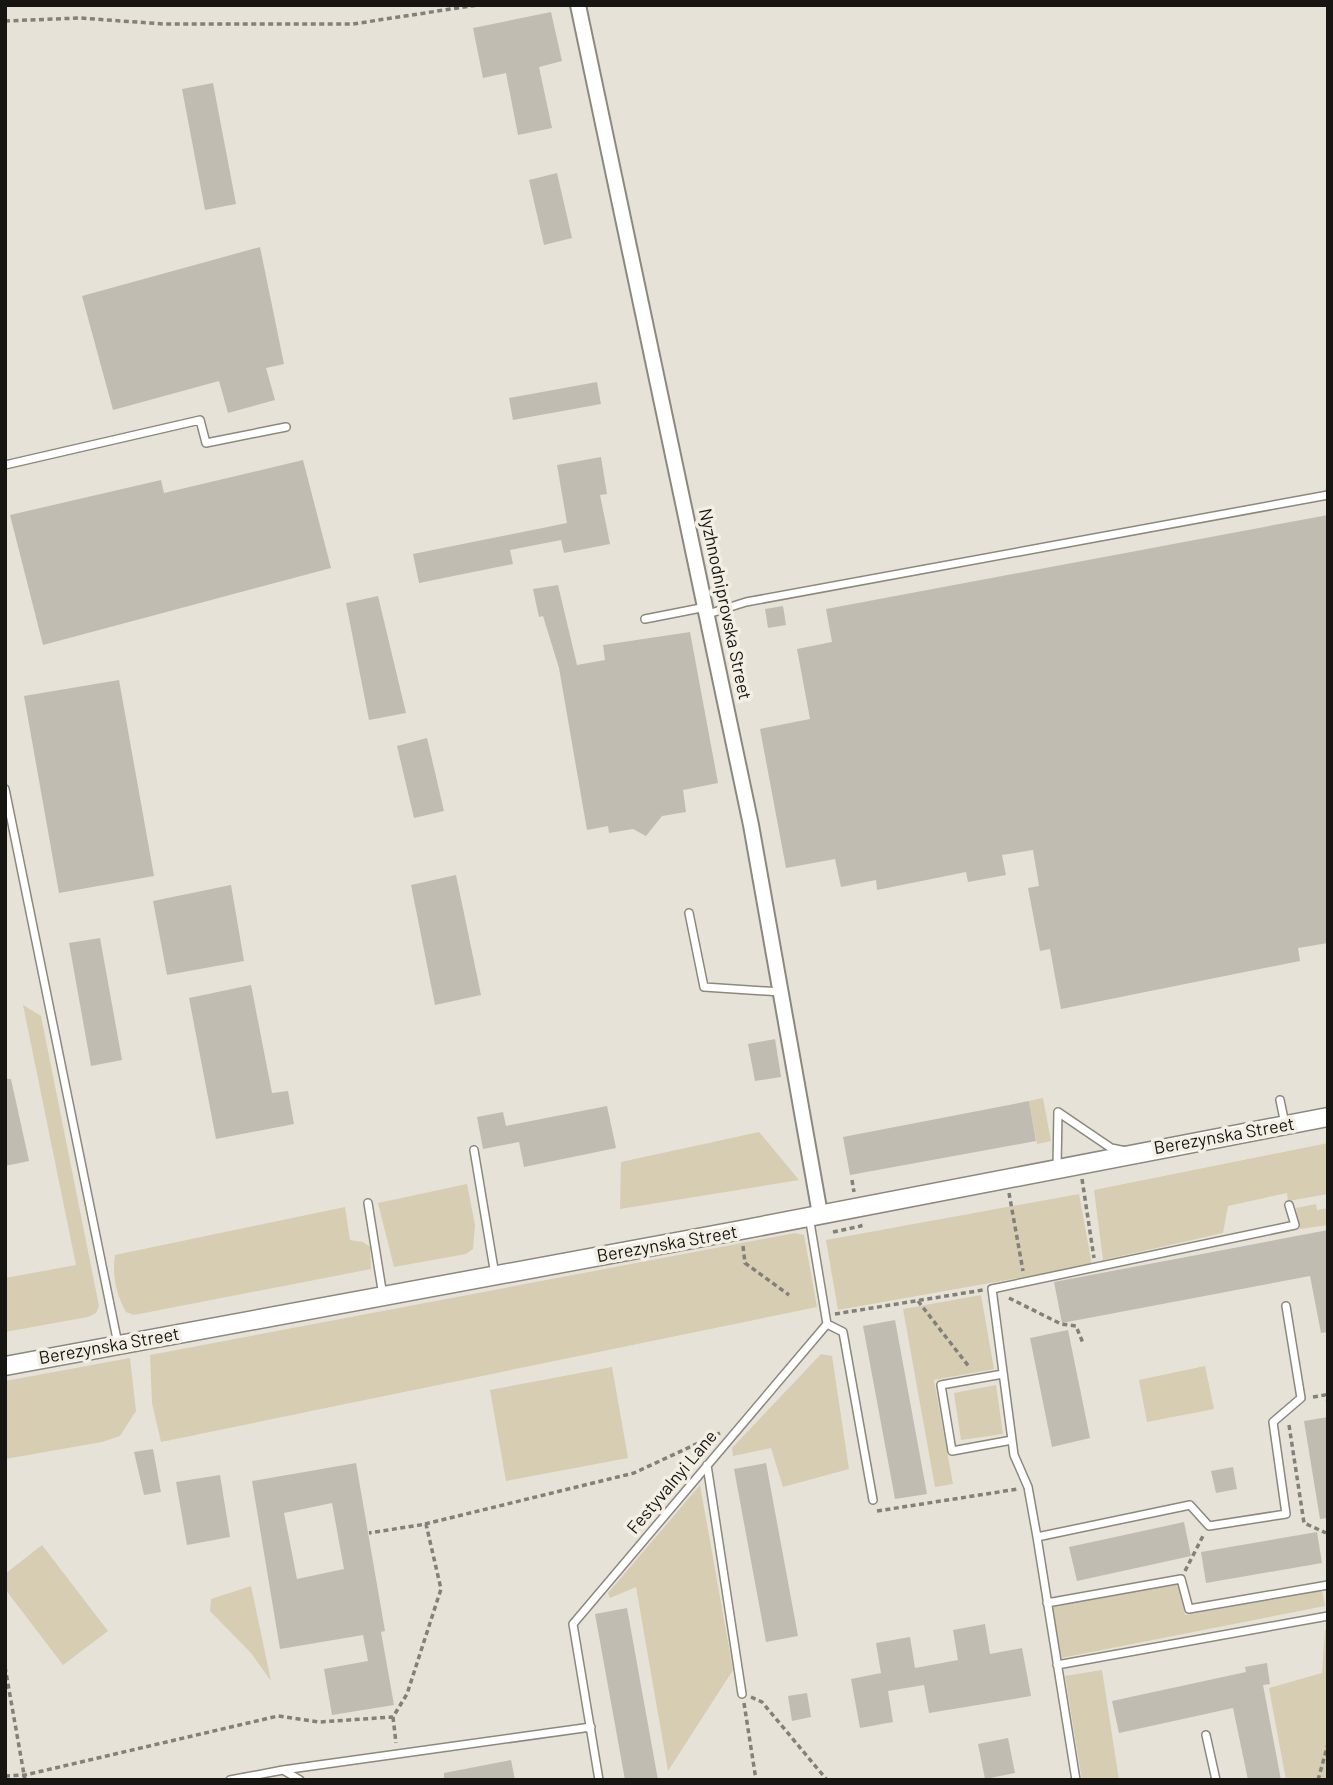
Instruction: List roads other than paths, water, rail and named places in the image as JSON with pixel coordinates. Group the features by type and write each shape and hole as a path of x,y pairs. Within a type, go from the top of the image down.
{"street":[{"name":"Nyzhnodniprovska Street","path":"578,5 707,611 781,992 814,1215"},
{"name":"Berezynska Street","path":"5,1366 741,1230 1328,1116"}],"lane":[{"path":"5,465 200,419 206,443 286,427"},
{"path":"645,619 707,611 1328,495"},
{"path":"5,789 118,1344"},
{"path":"689,913 704,987 781,992"},
{"path":"1280,1100 1285,1125"},
{"path":"1057,1167 1058,1112 1111,1147 1134,1152"},
{"path":"474,1150 495,1275"},
{"path":"368,1203 383,1297"},
{"path":"1076,1780 1028,1487 1014,1455 992,1289 1024,1280 1295,1225 1289,1205"},
{"path":"814,1215 829,1318 843,1332 873,1500"},
{"path":"1037,1537 1190,1505 1209,1526 1286,1514 1273,1422 1300,1398 1286,1306"},
{"name":"Festyvalnyi Lane","path":"599,1780 573,1624 829,1318"},
{"path":"1003,1374 941,1385 952,1451 1012,1440"},
{"path":"707,1465 742,1694"},
{"path":"1047,1602 1181,1579 1189,1609 1328,1585"},
{"path":"1057,1665 1328,1616"},
{"path":"230,1780 283,1770 591,1727"},
{"path":"1206,1735 1216,1780"},
{"path":"283,1770 300,1780"}]}
